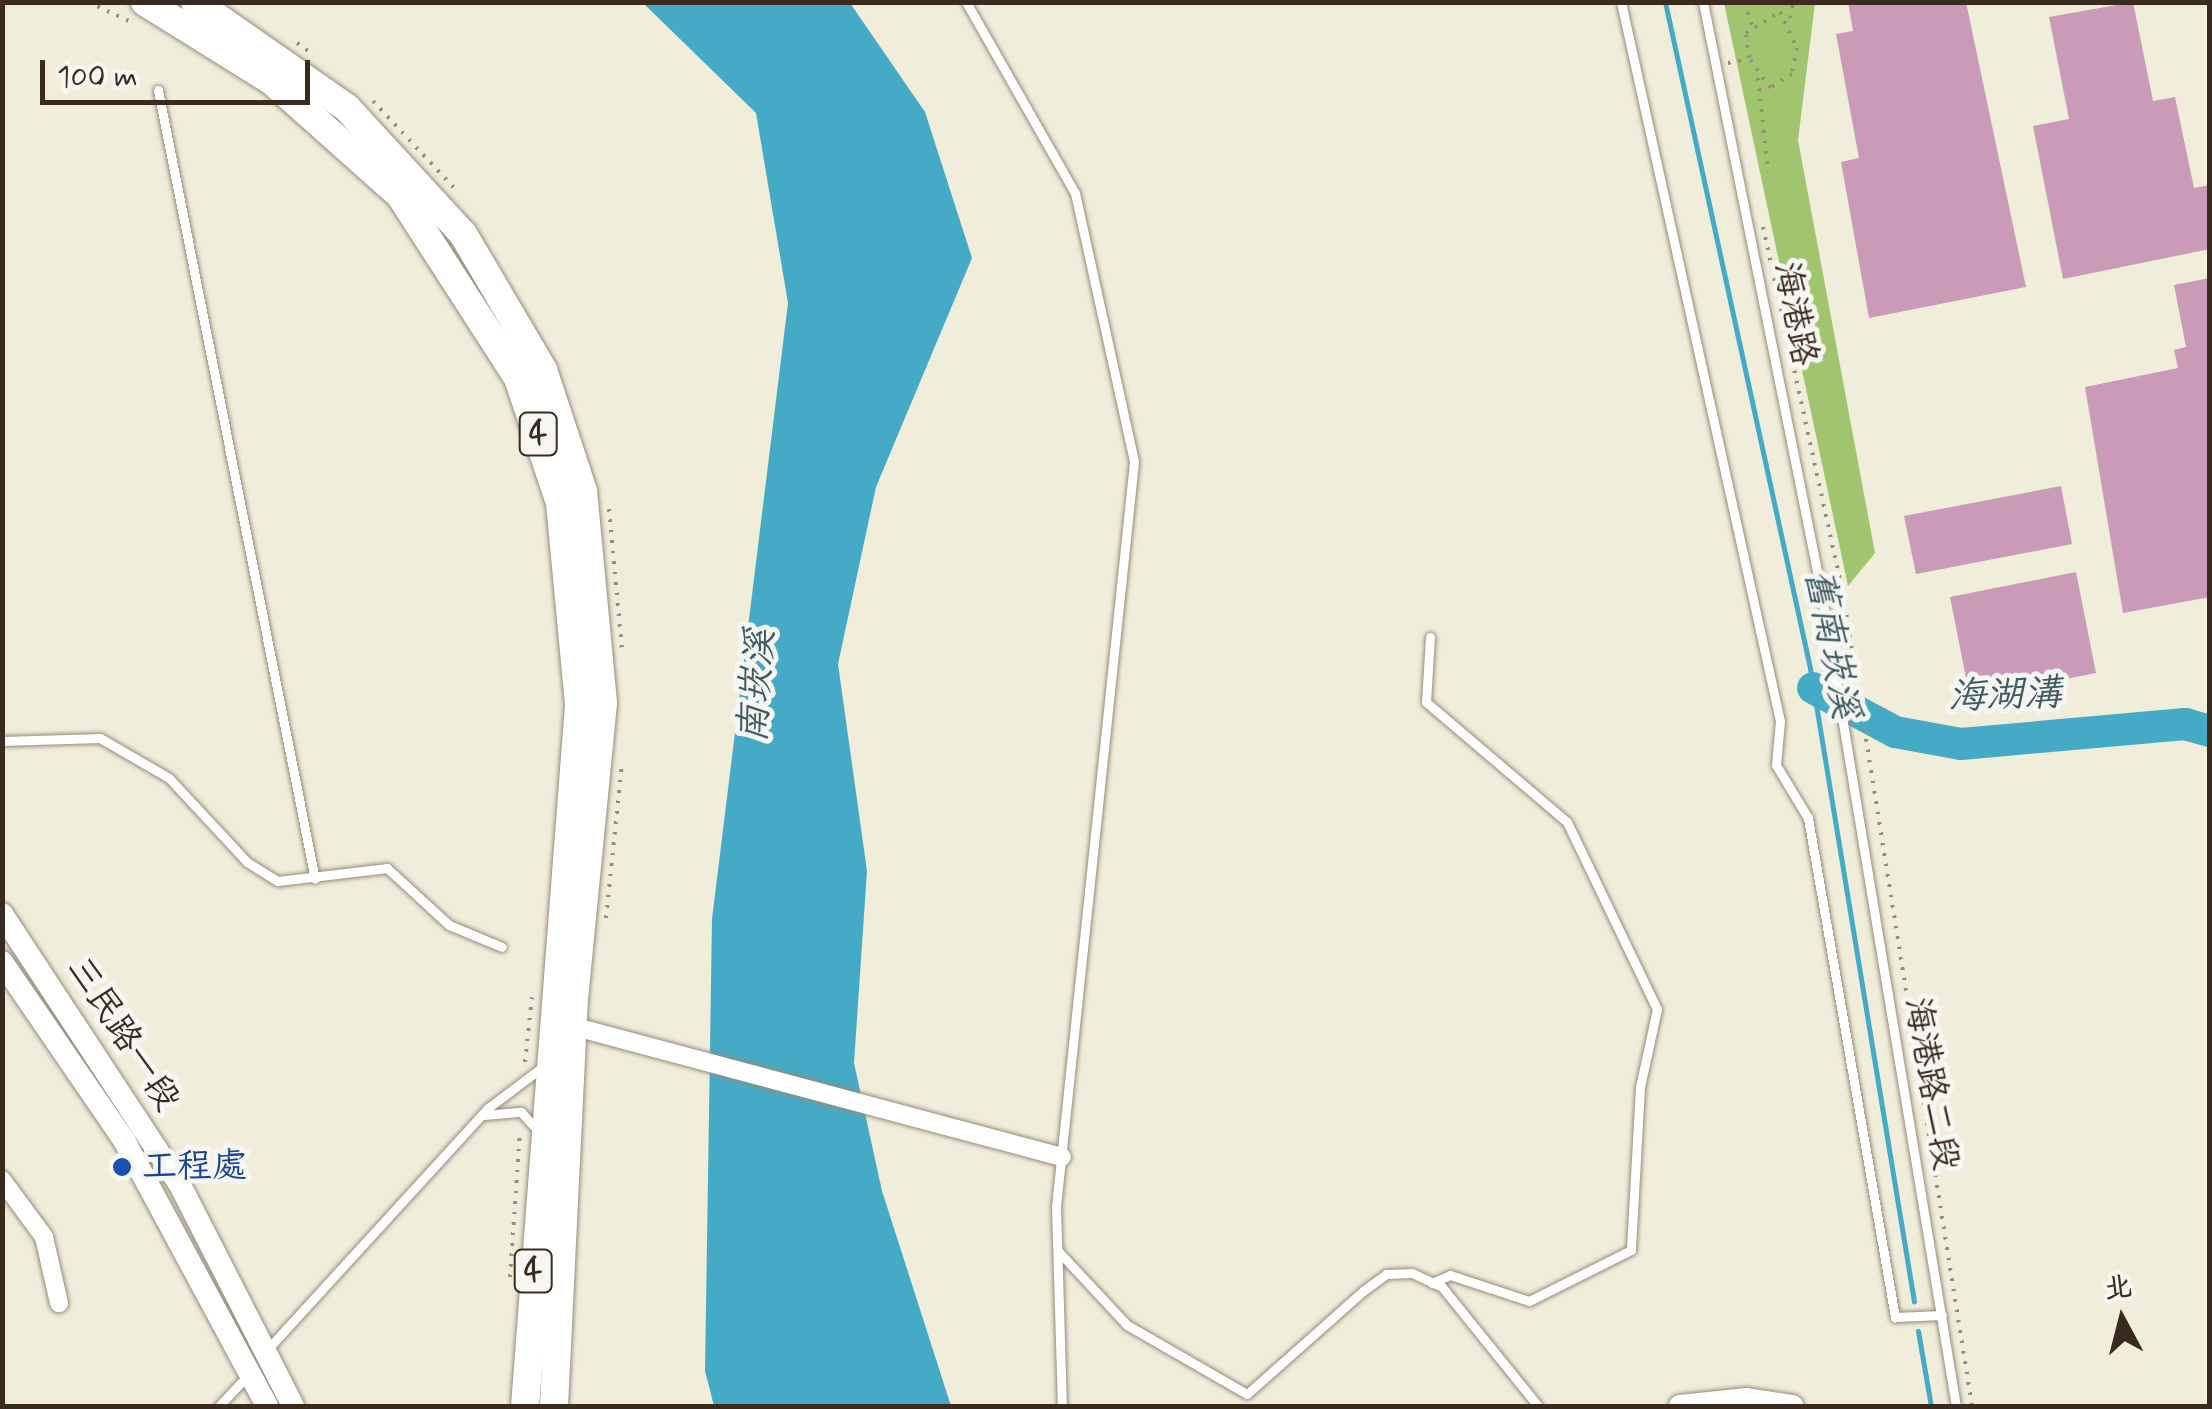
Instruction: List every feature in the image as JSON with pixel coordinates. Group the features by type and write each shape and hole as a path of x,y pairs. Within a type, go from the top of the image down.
{"main road":[{"name":"4","path":"195,2 293,66 403,164 463,234 544,370 588,515 602,669 560,1027 534,1070 541,1136 525,1406"},
{"name":"4","path":"145,15 272,81 400,195 518,378 560,503 574,587 579,705 560,1027 554,1406"}],"street":[{"name":"三民路一段","path":"2,914 180,1187 293,1406"},
{"name":"三民路一段","path":"2,962 124,1140 252,1371 267,1406"},
{"path":"560,1027 679,1054 1062,1158"},
{"path":"2,1180 44,1237 59,1304"},
{"path":"1680,1406 1748,1399 1792,1406"}],"lane":[{"path":"966,2 1075,193 1134,462 1062,1158 1057,1250 1062,1406"},
{"path":"1621,2 1780,721 1776,766 1808,818 1894,1318 1942,1314"},
{"name":"海港路","path":"1702,2 1829,636 1851,770"},
{"path":"158,90 315,879"},
{"path":"1057,1250 1127,1324 1248,1394 1386,1274 1432,1282 1450,1274 1529,1300 1631,1250 1640,1088 1658,1009 1567,822 1426,702 1430,637"},
{"path":"2,741 100,738 169,778 247,862 278,881 387,868 449,925 502,946"},
{"name":"海港路二段","path":"1851,770 1956,1406"},
{"path":"219,1406 481,1116 534,1070"},
{"path":"481,1116 521,1112 541,1136"},
{"path":"1432,1282 1538,1406"}],"path":[{"path":"88,2 145,15"},
{"path":"1745,2 1752,26 1749,58 1758,78 1768,172"},
{"path":"1758,78 1770,88 1792,74 1790,18 1794,2"},
{"path":"1752,26 1765,13 1790,18"},
{"path":"293,40 322,62"},
{"path":"1725,48 1732,81"},
{"path":"1728,64 1749,58"},
{"path":"365,95 466,202"},
{"path":"1762,223 1852,648 1972,1406"},
{"path":"603,490 622,656"},
{"path":"604,938 622,754"},
{"path":"534,977 534,1070"},
{"path":"510,1288 521,1112"}],"green space":[{"path":"1724,3 1815,3 1798,140 1875,553 1848,586"}],"water":[{"name":"南崁溪","path":"643,3 850,3 925,112 972,258 876,487 838,664 867,871 854,1063 882,1191 951,1406 714,1406 705,1371 712,919 788,303 756,113"}],"building":[{"path":"1848,2 1966,2 2026,287 1869,318 1841,162 1859,158 1836,34 1853,31"},
{"path":"2133,2 2153,101 2175,97 2194,188 2210,185 2210,249 2063,279 2033,126 2069,119 2049,17"},
{"path":"2210,278 2210,597 2123,613 2085,387 2178,368 2174,350 2186,347 2174,285"},
{"path":"2061,486 2072,544 1916,574 1904,516"},
{"path":"2076,572 2096,673 1970,698 1950,597"}],"waterway":[{"name":"舊南崁溪","path":"1665,2 1810,668 1914,1302"},
{"name":"海湖溝","path":"1813,688 1895,732 1961,744 2185,724 2210,731"},
{"name":"舊南崁溪","path":"1918,1331 1931,1406"}],"place":[{"name":"工程處","path":"122,1167"}]}
